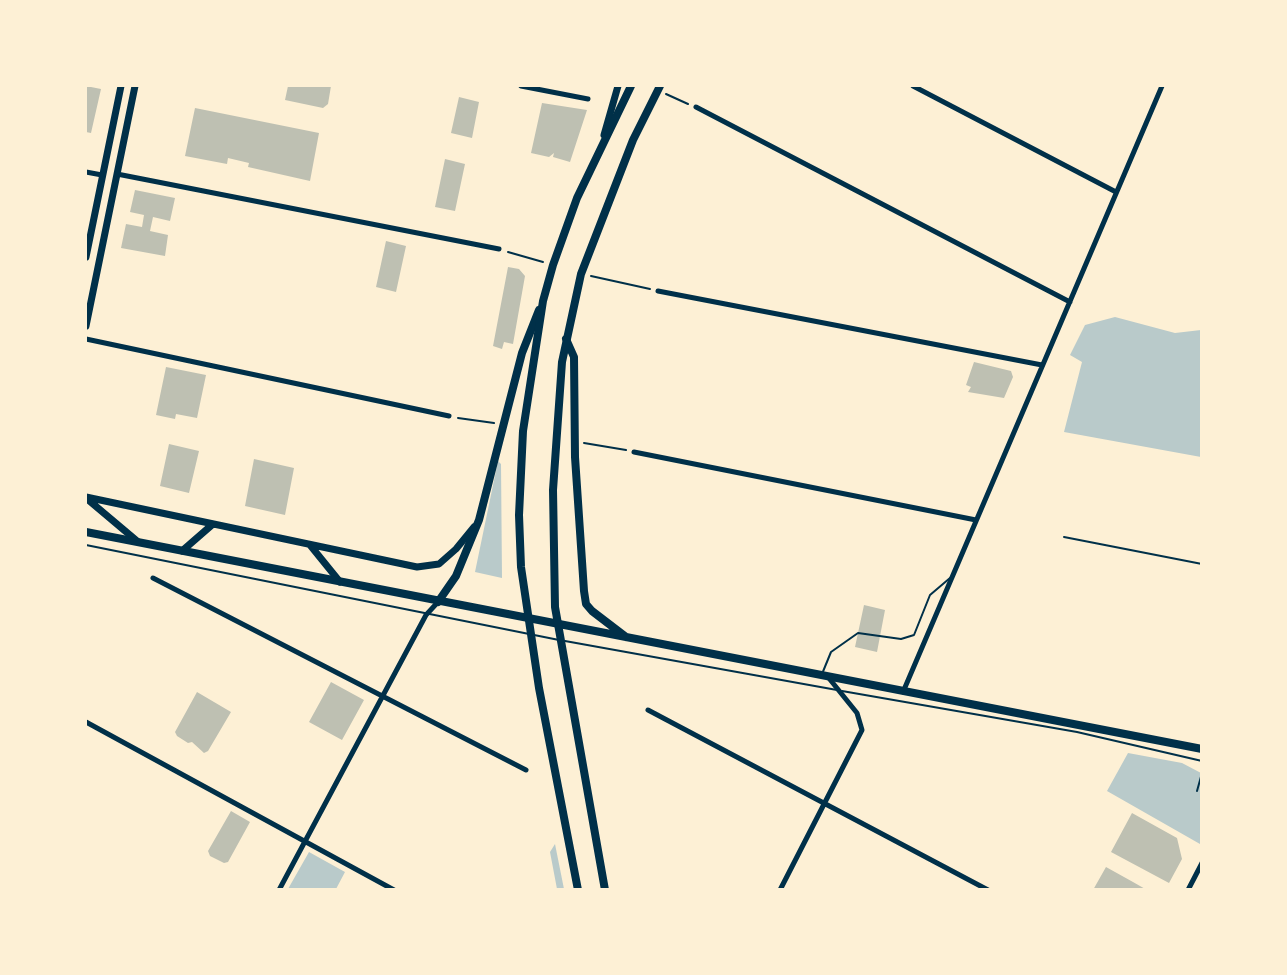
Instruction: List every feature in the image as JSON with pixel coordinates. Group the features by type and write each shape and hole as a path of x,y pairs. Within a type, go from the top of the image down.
{"main road":[{"path":"86,257 120,86"},
{"path":"86,326 135,86"},
{"path":"603,140 618,86"},
{"path":"438,602 456,576 479,520 522,353 543,301 577,198 631,86"},
{"path":"605,890 568,689 552,573 553,490 562,362 581,274 633,140 659,88"},
{"path":"543,301 523,431 519,515 521,567 539,688 578,890"},
{"path":"566,339 574,357 574,441 586,604 599,618 629,639"},
{"path":"86,497 410,566 431,567 456,549 479,520"},
{"path":"86,497 139,542"},
{"path":"182,551 213,524"},
{"path":"86,532 1202,749"},
{"path":"310,544 340,582"}],"street":[{"path":"521,86 588,99"},
{"path":"913,86 1116,192"},
{"path":"903,692 1161,88 1152,86"},
{"path":"696,107 1070,302"},
{"path":"86,172 102,175"},
{"path":"117,174 499,249"},
{"path":"658,291 1042,365"},
{"path":"86,339 449,416"},
{"path":"634,452 976,520"},
{"path":"153,578 526,770"},
{"path":"279,890 426,615 438,602"},
{"path":"780,890 862,730 857,713 840,690 825,677"},
{"path":"648,710 988,890"},
{"path":"86,723 394,890"},
{"path":"1188,890 1202,863"}],"lane":[{"path":"1064,537 1202,564"},
{"path":"86,545 406,609 426,615 1077,732 1202,760"},
{"path":"825,677 831,652 858,633 901,639 914,635 930,595 952,576"}],"path":[{"path":"659,88 696,107"},
{"path":"499,249 553,265"},
{"path":"581,274 658,291"},
{"path":"449,416 502,425"},
{"path":"574,441 634,452"},
{"path":"1202,772 1197,791 1202,789"}],"shaded area":[{"path":"1115,317 1175,333 1201,330 1201,457 1064,432 1082,362 1070,355 1085,325"},
{"path":"498,461 501,464 502,578 475,572"},
{"path":"1128,753 1182,763 1201,773 1200,844 1107,791"},
{"path":"555,844 564,889 557,889 550,852"},
{"path":"309,852 345,872 336,889 288,889"}],"building":[{"path":"86,86 101,89 91,133 86,132"},
{"path":"288,86 331,86 328,104 323,108 285,100"},
{"path":"459,97 479,102 472,138 451,133"},
{"path":"542,103 587,110 570,162 553,157 554,153 549,157 531,153"},
{"path":"195,108 319,133 310,181 248,167 249,163 228,158 227,164 185,156"},
{"path":"445,159 465,164 455,211 435,207"},
{"path":"135,190 175,198 170,221 153,217 150,231 168,235 165,256 121,248 126,224 142,227 144,215 130,212"},
{"path":"386,241 406,246 396,292 376,287"},
{"path":"508,267 519,269 525,276 513,344 504,342 502,349 493,346"},
{"path":"974,362 1011,371 1013,377 1004,398 968,392 971,387 966,385"},
{"path":"166,367 206,375 197,418 176,414 175,419 156,415"},
{"path":"169,444 199,451 189,493 160,486"},
{"path":"254,459 294,468 285,515 245,506"},
{"path":"864,605 885,610 877,652 855,647"},
{"path":"331,682 364,700 342,740 309,722"},
{"path":"197,692 231,712 208,751 204,753 192,742 188,743 177,736 175,732"},
{"path":"231,811 250,822 228,862 224,863 210,856 208,851"},
{"path":"1132,813 1177,838 1182,859 1169,883 1111,852"},
{"path":"1106,867 1133,882 1147,890 1093,890"}]}
